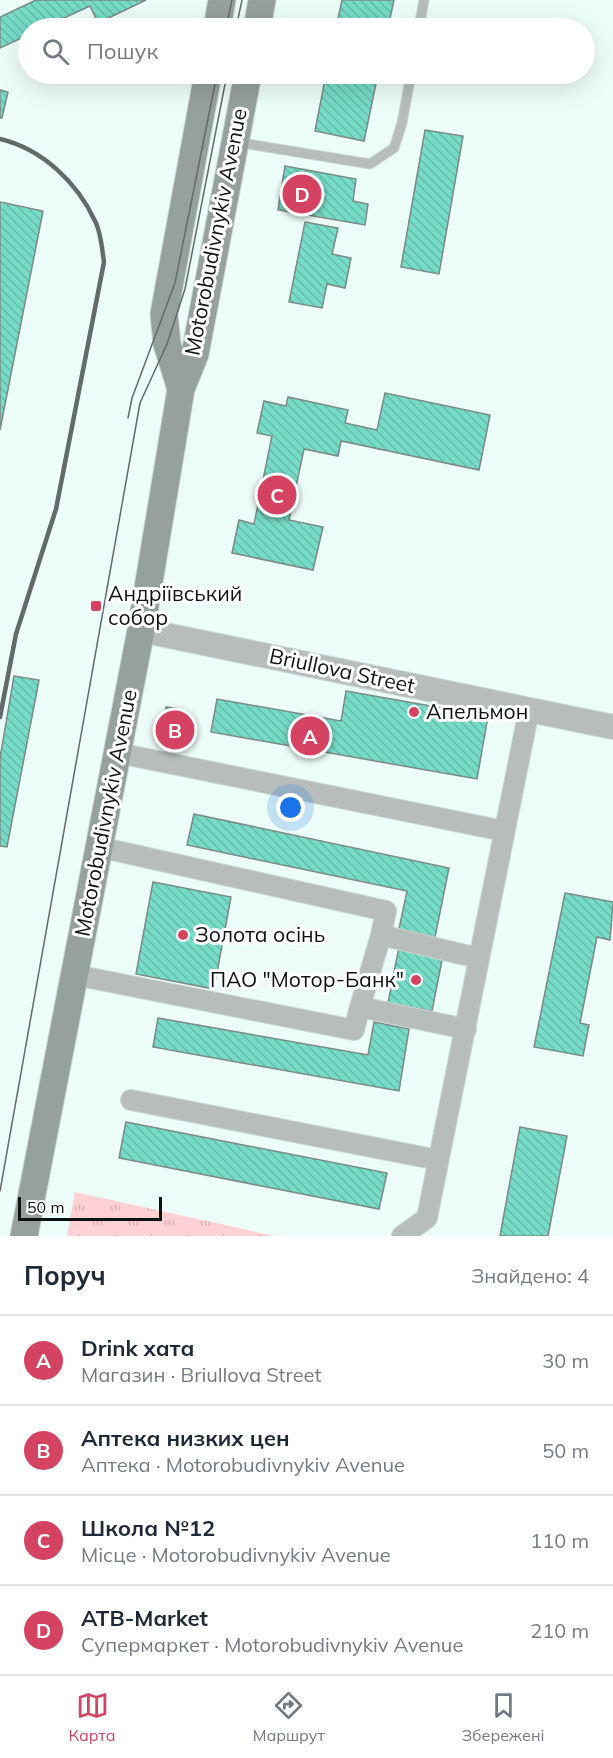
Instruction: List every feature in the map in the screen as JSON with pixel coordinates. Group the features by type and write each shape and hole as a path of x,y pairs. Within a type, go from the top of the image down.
{"main road":[{"path":"219,18 222,0"},
{"path":"259,18 262,0"},
{"name":"Motorobudivnykiv Avenue","path":"181,389 166,334 164,314 206,84"},
{"name":"Motorobudivnykiv Avenue","path":"24,1236 141,630 181,389 195,354 246,84"},
{"path":"170,277 191,291 208,282"}],"street":[{"name":"Briullova Street","path":"141,630 613,727"},
{"path":"402,1236 427,1218 529,710"},
{"path":"118,753 504,831"},
{"path":"75,975 354,1030 386,911 99,847"},
{"path":"381,935 478,957"},
{"path":"360,1007 466,1029"},
{"path":"131,1100 438,1160"}],"lane":[{"path":"421,18 424,0"},
{"path":"234,141 370,164 394,148 402,123 409,84"}],"green space":[{"path":"75,1192 275,1236 67,1236"}],"building":[{"path":"36,0 146,0 108,18 96,18 90,6 64,18 18,18 18,40 0,48 0,17"},
{"path":"342,0 394,0 390,18 338,18"},
{"path":"324,84 376,84 364,141 315,131"},
{"path":"0,90 8,92 2,118 0,118"},
{"path":"425,130 463,136 439,274 401,267"},
{"path":"285,166 356,179 353,201 368,204 365,225 278,210"},
{"path":"0,202 43,211 0,430"},
{"path":"305,222 338,228 332,254 351,258 345,288 327,284 322,308 289,302"},
{"path":"385,393 490,415 479,470 341,441 338,456 304,449 289,520 323,527 313,570 232,553 239,520 254,524 272,436 257,433 264,401 286,406 288,397 348,410 345,423 377,430"},
{"path":"14,676 39,680 7,847 0,846 0,758"},
{"path":"346,691 488,716 477,779 211,732 217,699 341,721"},
{"path":"166,707 179,709 177,724 164,722"},
{"path":"194,814 449,868 435,937 399,929 407,891 187,845"},
{"name":"Золота осінь","path":"153,882 231,897 214,989 136,974"},
{"path":"565,893 613,902 610,940 597,937 580,1023 589,1025 583,1056 534,1047"},
{"path":"399,947 443,955 432,1011 388,1003"},
{"path":"158,1018 368,1055 374,1022 409,1029 399,1091 153,1047"},
{"path":"126,1122 387,1173 379,1209 119,1158"},
{"path":"520,1127 567,1136 548,1236 500,1236"}],"tram line":[{"path":"228,18 232,0"},
{"path":"238,18 242,0"},
{"path":"128,418 132,398 175,283 215,84"},
{"path":"0,1191 140,403 167,344 185,289 225,84"}],"railway":[{"path":"0,139 44,159 68,181 97,225 104,262 56,509 16,634 0,717"}],"place":[{"name":"ATB-Market","path":"302,194"},
{"name":"Школа №12","path":"277,495"},
{"name":"Андріївський собор","path":"96,606"},
{"name":"Апельмон","path":"414,712"},
{"name":"Аптека низких цен","path":"175,730"},
{"name":"Drink хата","path":"310,736"},
{"name":"Золота осінь","path":"183,935"},
{"name":"ПАО \"Мотор-Банк\"","path":"416,980"}]}
